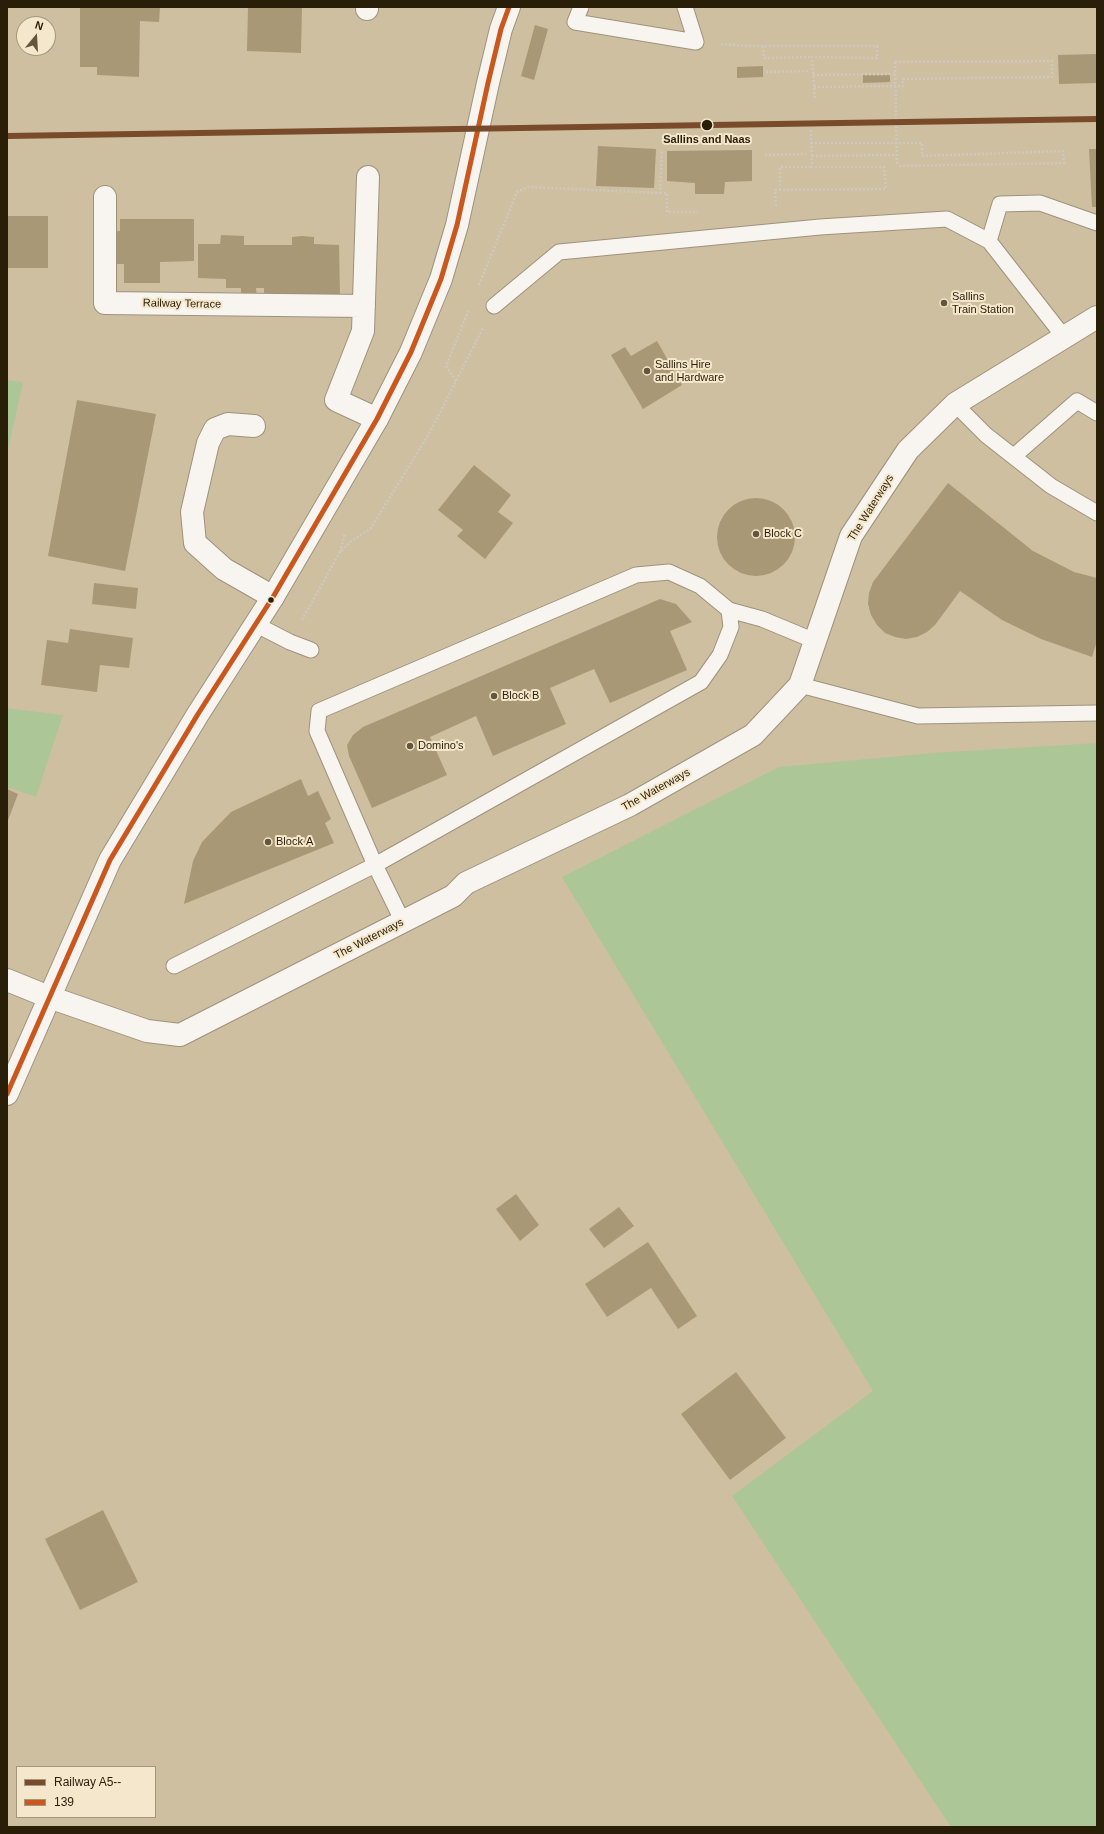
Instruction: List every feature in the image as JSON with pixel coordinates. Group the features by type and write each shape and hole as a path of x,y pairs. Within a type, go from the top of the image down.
{"street":[{"path":"7,1094 110,860 198,714 272,597 377,419 411,352 436,292 457,225 488,83 508,7"},
{"path":"368,177 363,331 336,400 377,419"},
{"name":"Railway Terrace","path":"105,197 105,303 364,306"},
{"name":"The Waterways","path":"7,980 49,997 147,1031 180,1035 453,896 466,883 630,805 753,735 800,685 852,536 908,450 955,404 1097,316"},
{"path":"254,426 228,424 215,429 208,443 192,512 194,543 224,569 272,597"}],"lane":[{"path":"581,7 575,22 696,42 685,7"},
{"path":"989,241 1000,204 1040,203 1097,223"},
{"path":"494,306 559,252 820,227 947,220 989,241 1064,337"},
{"path":"1014,456 1077,401 1097,414"},
{"path":"955,404 986,435 1051,486 1097,513"},
{"path":"403,922 375,865 317,731 319,711 636,576 669,572 700,586 729,610 762,619 815,641"},
{"path":"174,966 375,865 701,682 720,655 731,627 729,610"},
{"path":"255,624 290,642 311,650"},
{"path":"800,685 918,716 1097,713"}],"path":[{"path":"696,42 763,46 877,46 876,58 764,58 763,46"},
{"path":"812,57 815,100"},
{"path":"811,143 922,143 922,156 1063,151 1064,163 897,166 896,155 895,74 895,62 1052,61 1052,77 902,79 903,86 814,87"},
{"path":"766,72 808,71"},
{"path":"814,75 895,74"},
{"path":"811,130 812,167"},
{"path":"765,155 806,154"},
{"path":"812,156 896,155"},
{"path":"778,232 775,190 780,190 886,189 884,167 780,167 780,190"},
{"path":"660,193 667,192 667,212 699,212"},
{"path":"290,642 340,552 350,542 371,528 430,432 494,306"}],"green space":[{"path":"7,380 23,382 7,454"},
{"path":"7,708 63,715 36,797 7,787"},
{"path":"1097,743 1097,1827 951,1827 732,1496 873,1391 562,877 779,767 933,753"}],"building":[{"path":"80,7 160,7 159,22 140,21 139,77 97,75 97,67 80,67"},
{"path":"248,7 302,7 301,53 247,51"},
{"path":"535,25 548,29 534,80 521,76"},
{"path":"1097,54 1097,83 1059,84 1058,55"},
{"path":"763,66 763,77 737,78 737,67"},
{"path":"863,75 890,75 890,82 863,83"},
{"path":"598,146 656,149 654,188 596,186"},
{"path":"1089,149 1097,149 1097,207 1092,207"},
{"path":"752,150 752,181 725,182 724,194 695,194 695,183 667,181 667,151"},
{"path":"7,216 48,216 48,268 7,268"},
{"path":"120,219 194,219 194,261 160,262 160,283 124,283 124,264 112,264 112,231 120,231"},
{"path":"221,235 244,236 244,245 292,245 292,237 302,236 314,237 314,244 339,245 340,296 264,297 264,288 256,288 257,297 241,297 241,288 226,288 226,279 198,278 198,244 220,244"},
{"name":"Sallins Hire and Hardware","path":"657,341 682,385 643,409 611,355 625,347 631,356"},
{"path":"77,400 156,414 125,571 48,556"},
{"path":"474,465 511,495 498,512 513,523 485,559 457,536 463,530 438,510"},
{"path":"948,483 1033,551 1074,572 1097,578 1097,641 1092,657 1041,639 1002,620 960,591 935,625 927,632 917,637 906,639 895,637 885,633 877,625 871,615 868,604 869,593 873,582"},
{"name":"Block C","path":"748,498 764,498 778,504 789,515 795,529 795,545 789,559 778,570 764,576 748,576 734,570 723,559 717,545 717,529 723,515 734,504"},
{"path":"94,583 138,588 136,609 92,604"},
{"name":"Block B","path":"660,599 676,604 692,622 670,631 687,670 610,703 594,669 550,688 566,724 493,756 476,716 430,737 447,775 372,808 349,756 347,745 353,735 363,727"},
{"path":"70,629 133,638 129,668 100,665 97,692 41,685 47,640 68,643"},
{"name":"Block A","path":"301,779 308,796 318,791 331,819 325,823 334,843 184,904 193,861 202,842 231,812"},
{"path":"7,789 18,794 7,823"},
{"path":"516,1194 539,1225 520,1241 496,1209"},
{"path":"619,1207 634,1226 604,1248 589,1229"},
{"path":"648,1242 697,1316 678,1329 651,1288 607,1317 585,1284"},
{"path":"736,1372 786,1438 730,1480 681,1414"},
{"path":"103,1510 138,1582 80,1610 45,1539"}],"rail line":[{"name":"A5--","path":"7,136 1097,119"}],"transit line":[{"name":"139","path":"7,1094 110,860 198,714 273,597 377,419 411,352 441,279 457,225 488,83 501,29 509,7"}],"place":[{"name":"Sallins and Naas","path":"707,125"},
{"name":"Sallins Train Station","path":"944,303"},
{"name":"Sallins Hire and Hardware","path":"647,371"},
{"name":"Block C","path":"756,534"},
{"name":"Block B","path":"494,696"},
{"name":"Domino's","path":"410,746"},
{"name":"Block A","path":"268,842"}]}
